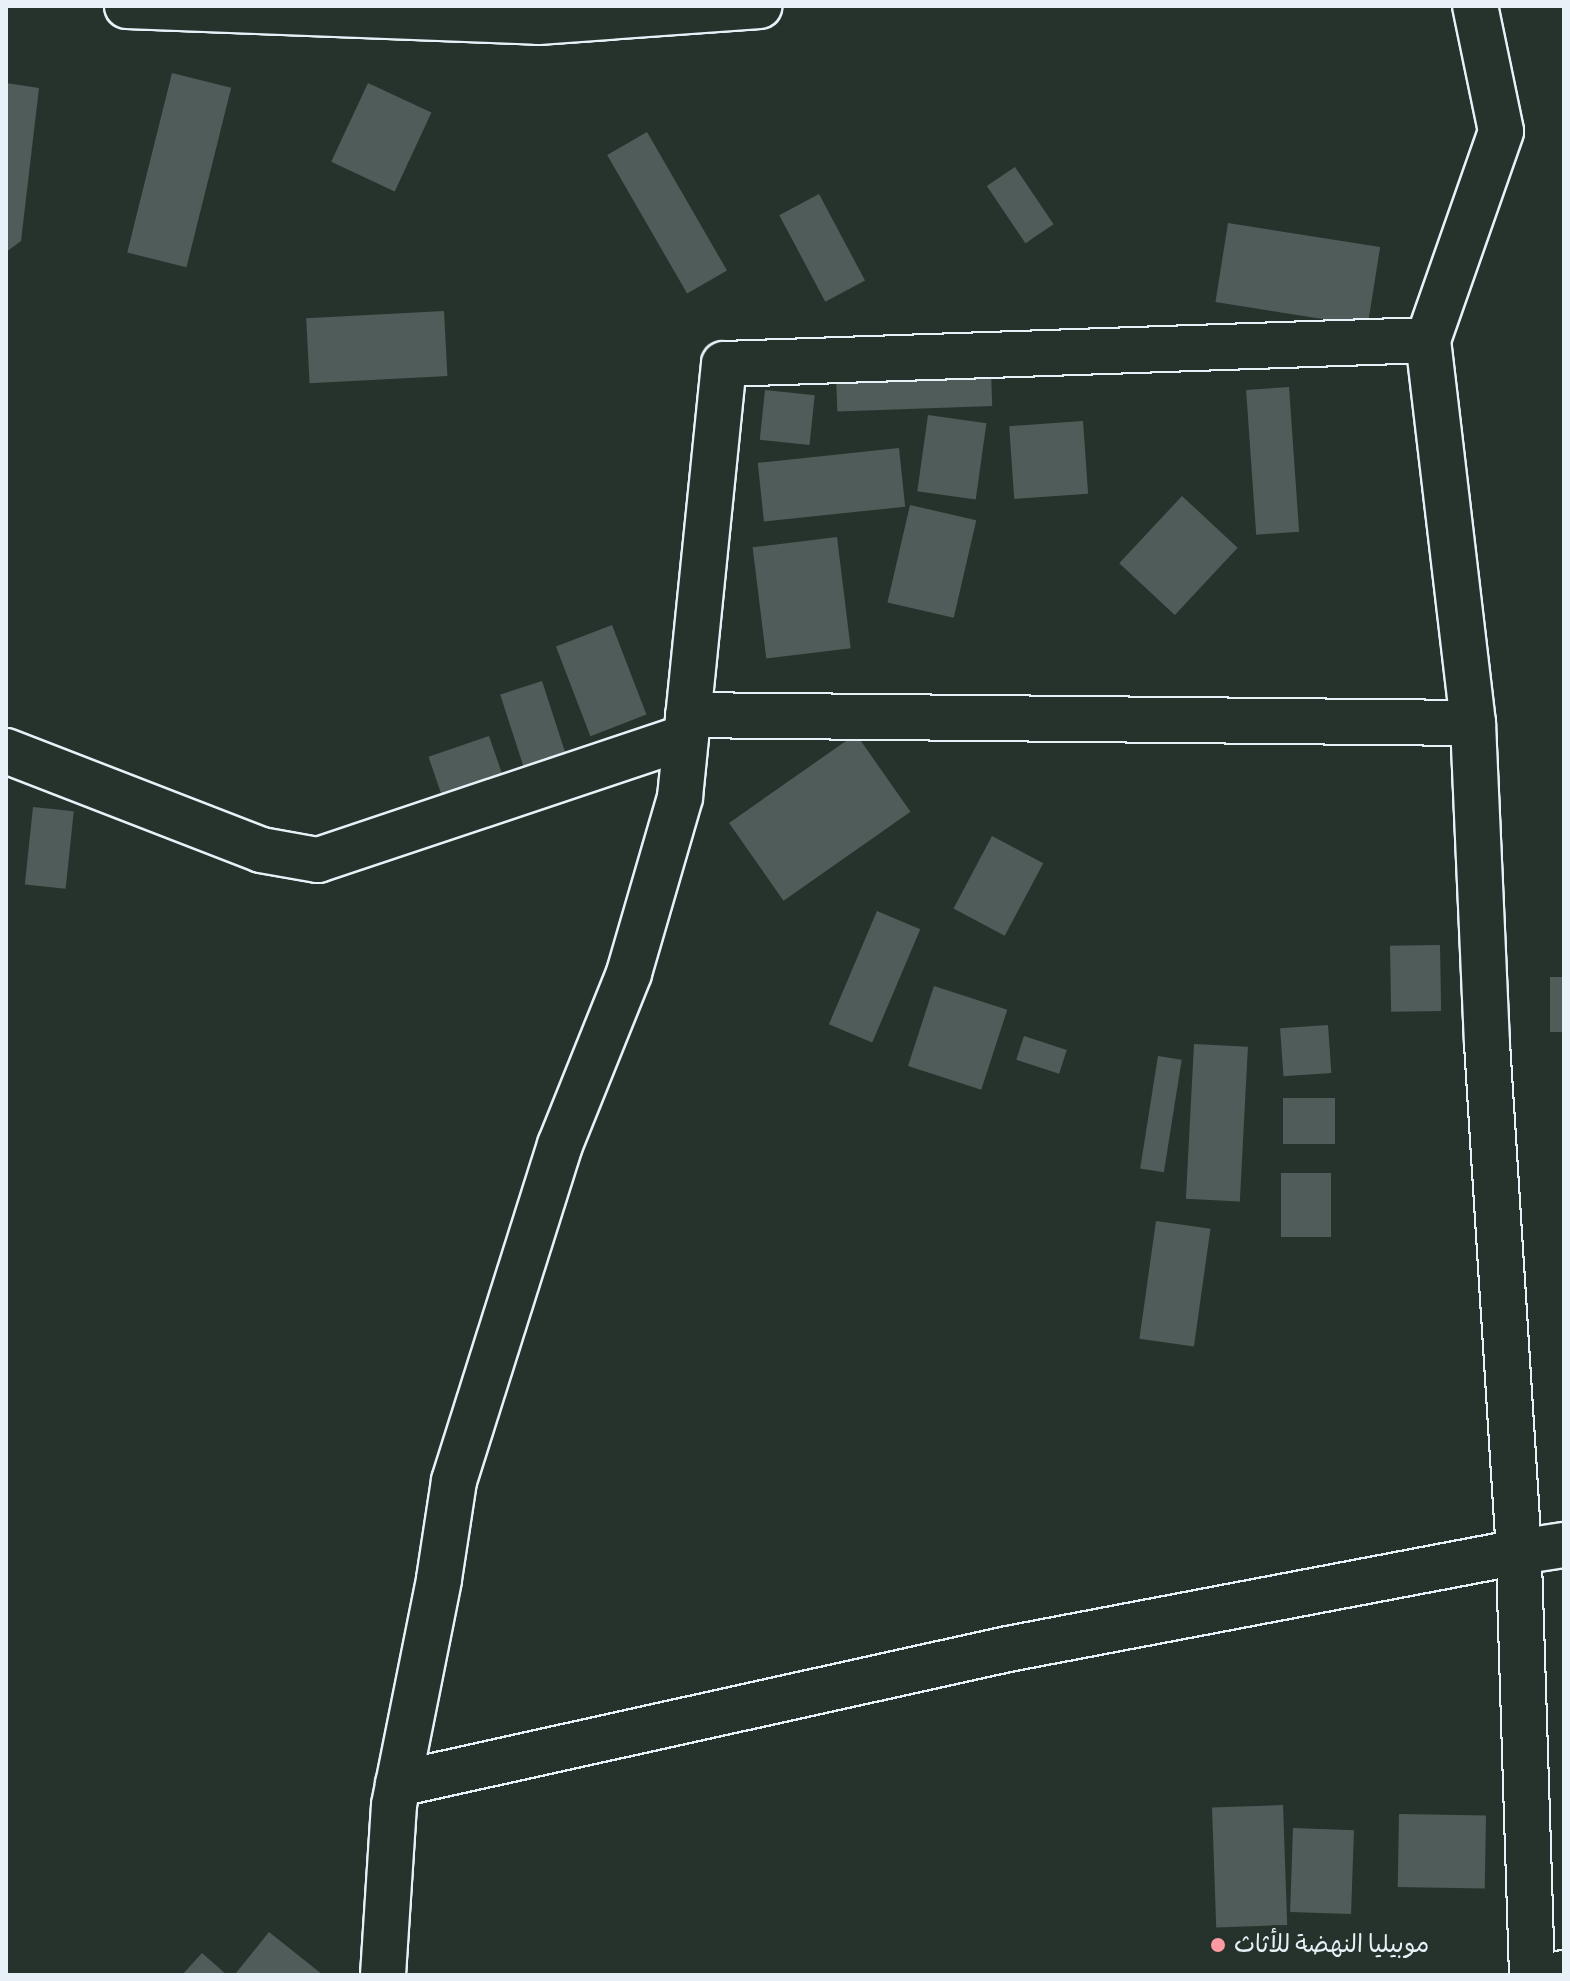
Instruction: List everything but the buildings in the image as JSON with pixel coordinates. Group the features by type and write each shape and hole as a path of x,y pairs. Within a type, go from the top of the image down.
{"street":[{"path":"127,6 390,11 538,22 759,6"},
{"path":"1475,6 1501,131 1428,340 1473,723 1487,1044 1519,1552 1532,1975"},
{"path":"383,1975 398,1784 439,1579 454,1481 560,1145 629,973 680,797 724,364 1428,340"},
{"path":"6,751 261,850 318,860 687,726 1473,723"},
{"path":"398,1784 1008,1649 1564,1545"},
{"path":"1553,1975 1564,1973"}],"place":[{"name":"موبيليا النهضة للأثاث","path":"1218,1945"}]}
